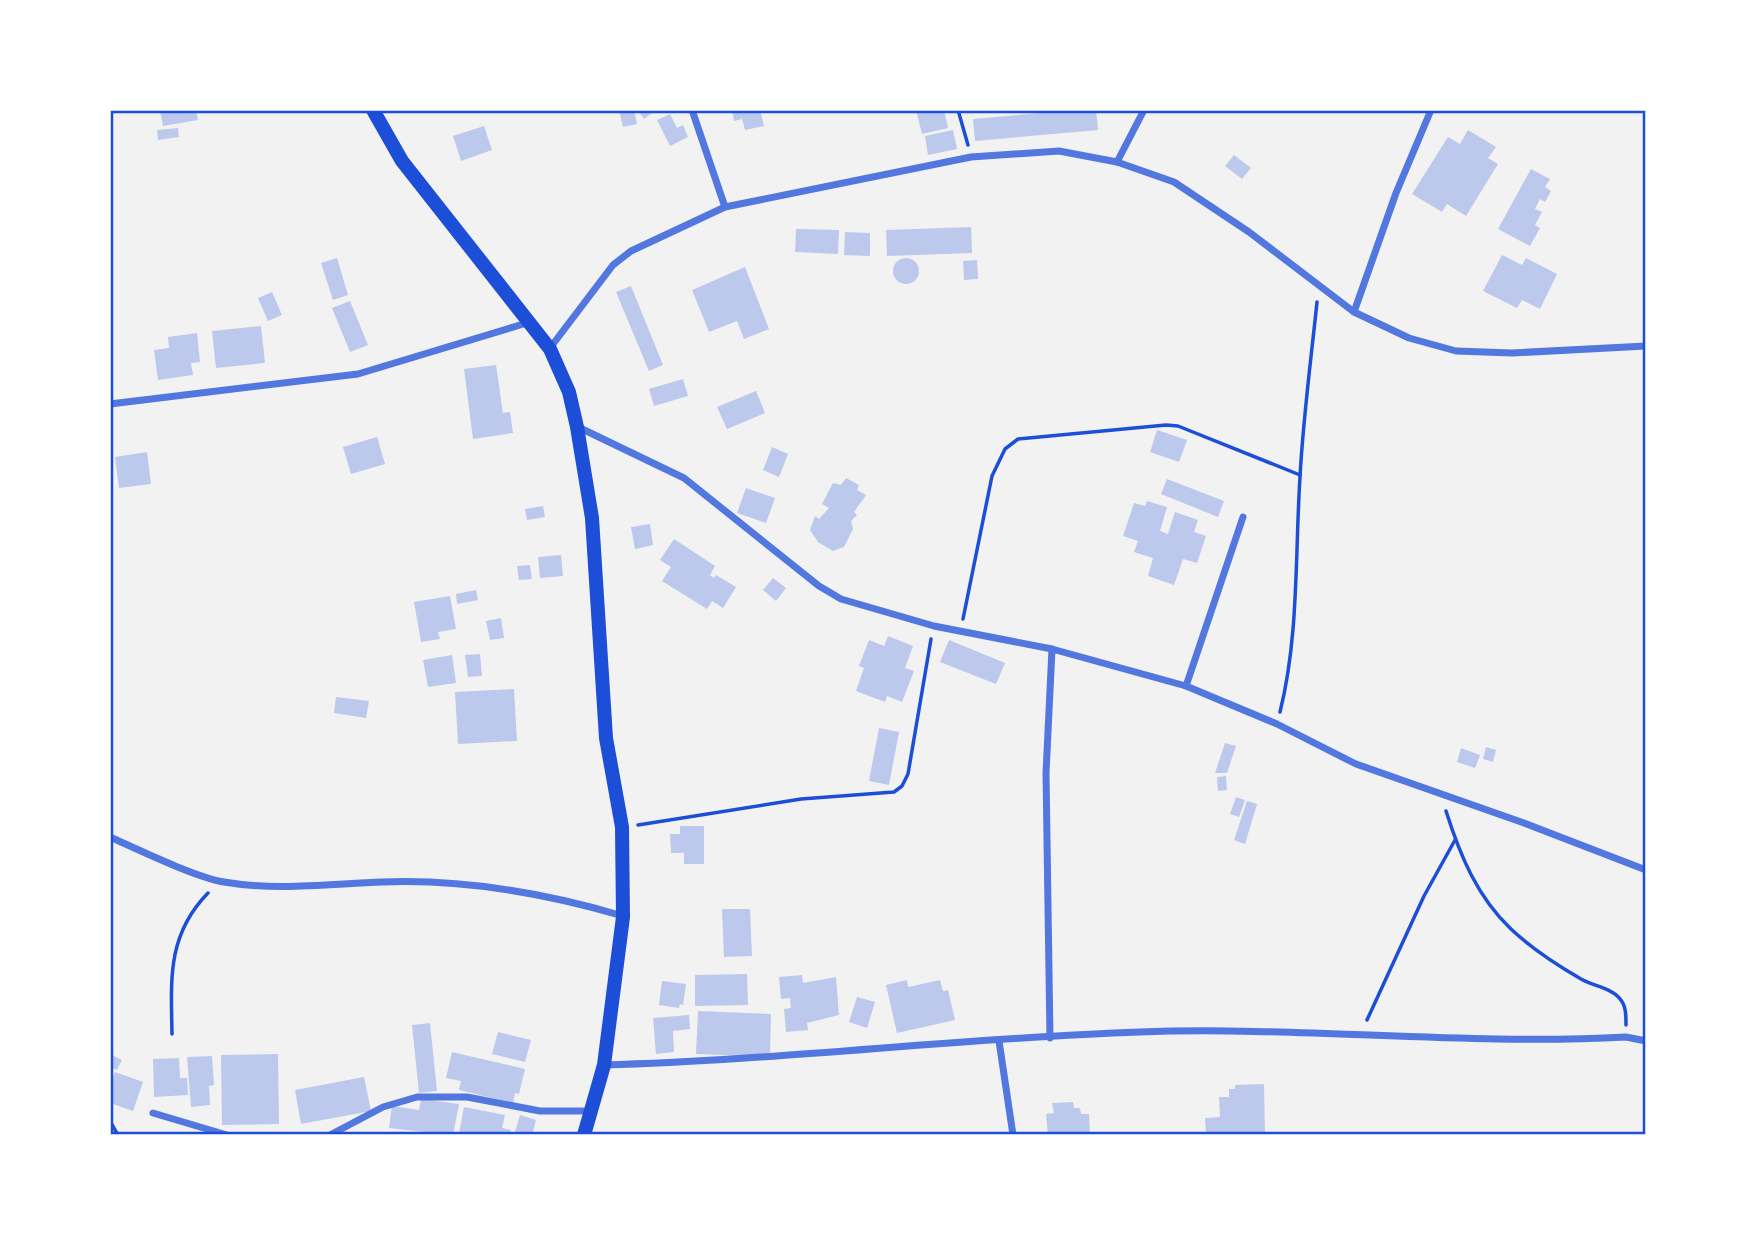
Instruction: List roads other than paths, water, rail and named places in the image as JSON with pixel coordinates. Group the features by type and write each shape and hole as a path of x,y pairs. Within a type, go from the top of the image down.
{"main road":[{"path":"373,110 402,161 531,321 550,349 569,392 577,427 592,518 606,738 622,827 623,917 604,1065 584,1135"}],"street":[{"path":"692,110 725,207"},
{"path":"1116,162 1144,110"},
{"path":"1354,312 1396,192 1431,110"},
{"path":"550,349 613,265 631,251 725,207 971,157 1059,151 1116,162 1174,182 1249,232 1354,312 1409,338 1456,351 1511,353 1646,346"},
{"path":"110,404 358,374 531,321"},
{"path":"577,427 684,478 841,599 934,626 1052,649 1186,686 1277,724 1356,764 1524,823 1646,870"},
{"path":"1186,686 1243,517"},
{"path":"1050,1038 1046,773 1052,649"},
{"path":"110,837 220,881 256,886 384,882 483,887 562,898 623,917"},
{"path":"604,1065 717,1062 1140,1032 1479,1041 1626,1037 1646,1041"},
{"path":"999,1041 1013,1135"},
{"path":"330,1135 383,1107 417,1097 467,1097 540,1111 591,1111"},
{"path":"153,1114 227,1135"}]}
